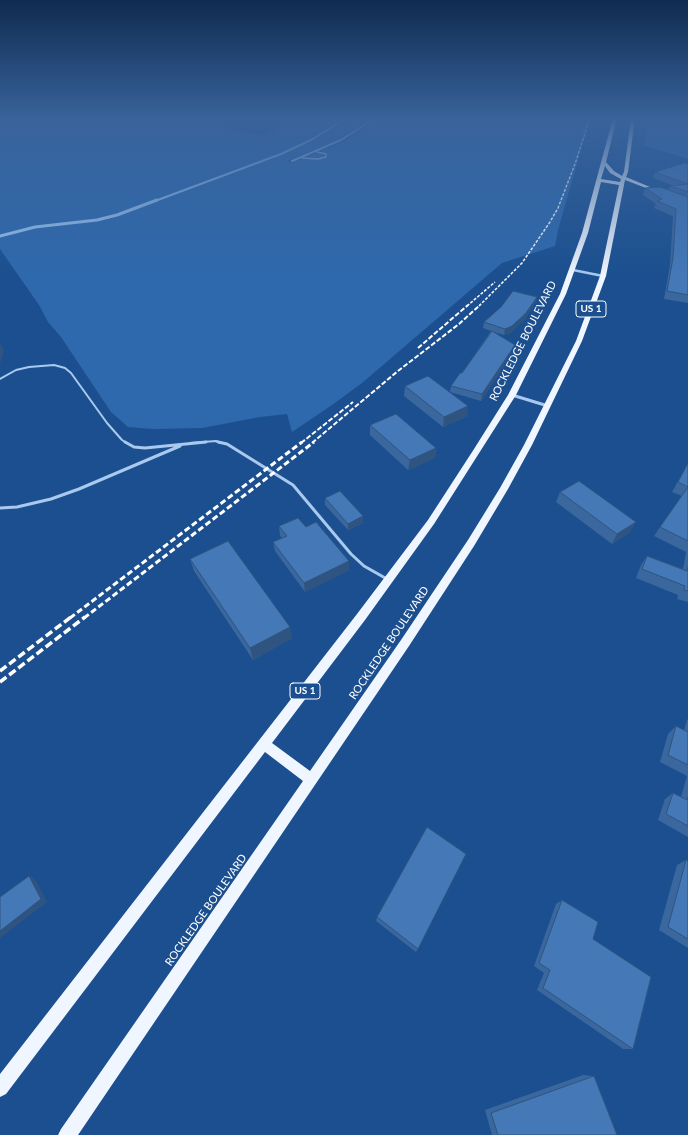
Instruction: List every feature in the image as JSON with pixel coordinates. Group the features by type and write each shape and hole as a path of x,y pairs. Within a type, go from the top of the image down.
{"main road":[{"name":"ROCKLEDGE BOULEVARD","path":"0,1088 264,744 431,522 512,395 549,323 563,294 585,233 602,171"},
{"path":"611,171 624,185 648,187"},
{"name":"ROCKLEDGE BOULEVARD","path":"67,1135 312,780 471,543 504,489 548,406 579,341 603,276 626,171"},
{"path":"599,180 624,185 648,187"},
{"path":"264,744 312,780"}],"street":[{"path":"648,187 654,190"},
{"path":"572,270 603,276"},
{"path":"512,395 548,406"}],"lane":[{"path":"0,379 16,370 29,367 54,365 65,368 71,373 107,423 122,440 134,447 166,447 185,443 216,441 227,444 281,476 293,485 351,554 364,566 388,580"},
{"path":"0,508 24,506 51,499 154,458 185,443"}],"shaded area":[{"path":"0,171 575,171 555,246 502,263 362,383 292,432 287,414 260,417 202,428 153,429 128,427 111,412 61,337 48,322 39,305 0,249"}],"building":[{"path":"688,171 688,184 655,172"},
{"path":"688,184 688,192 670,186"},
{"path":"660,187 688,197 688,295 667,291 673,258 676,209 657,201 662,199 645,188"},
{"path":"513,291 537,297 526,313 512,326 505,329 484,322 501,307"},
{"path":"492,331 515,345 482,394 451,386 460,373 462,373"},
{"path":"428,376 468,406 444,417 405,386"},
{"path":"396,414 436,448 410,460 370,425"},
{"path":"688,463 688,487 678,482"},
{"path":"579,481 636,522 617,534 560,492"},
{"path":"688,487 688,541 660,527"},
{"path":"340,491 363,516 348,524 325,498"},
{"path":"298,518 306,527 316,522 349,561 304,583 273,542 287,536 279,526"},
{"path":"228,541 290,627 250,648 190,559"},
{"path":"647,556 687,571 688,567 688,591 684,590 685,586 642,569"},
{"path":"676,726 688,732 688,765 668,755"},
{"path":"673,793 687,800 688,797 688,826 666,814"},
{"path":"427,827 466,854 418,949 377,917"},
{"path":"686,860 688,861 688,939 668,927"},
{"path":"29,876 41,899 0,931 0,897"},
{"path":"562,900 598,922 593,939 651,977 633,1049 543,988 550,970 539,963"},
{"path":"594,1076 617,1135 498,1135 491,1113"}],"waterway":[{"path":"155,201 236,171"},
{"path":"0,236 35,227 97,220 117,215 157,200"}],"railway":[{"path":"480,305 522,263 558,208 572,171"},
{"path":"467,306 495,282"},
{"path":"418,348 468,305"},
{"path":"312,443 398,371 459,324 480,305"},
{"path":"301,443 353,402"},
{"path":"70,618 302,442"},
{"path":"84,618 314,442"},
{"path":"0,671 71,617"},
{"path":"0,682 85,617"}]}
